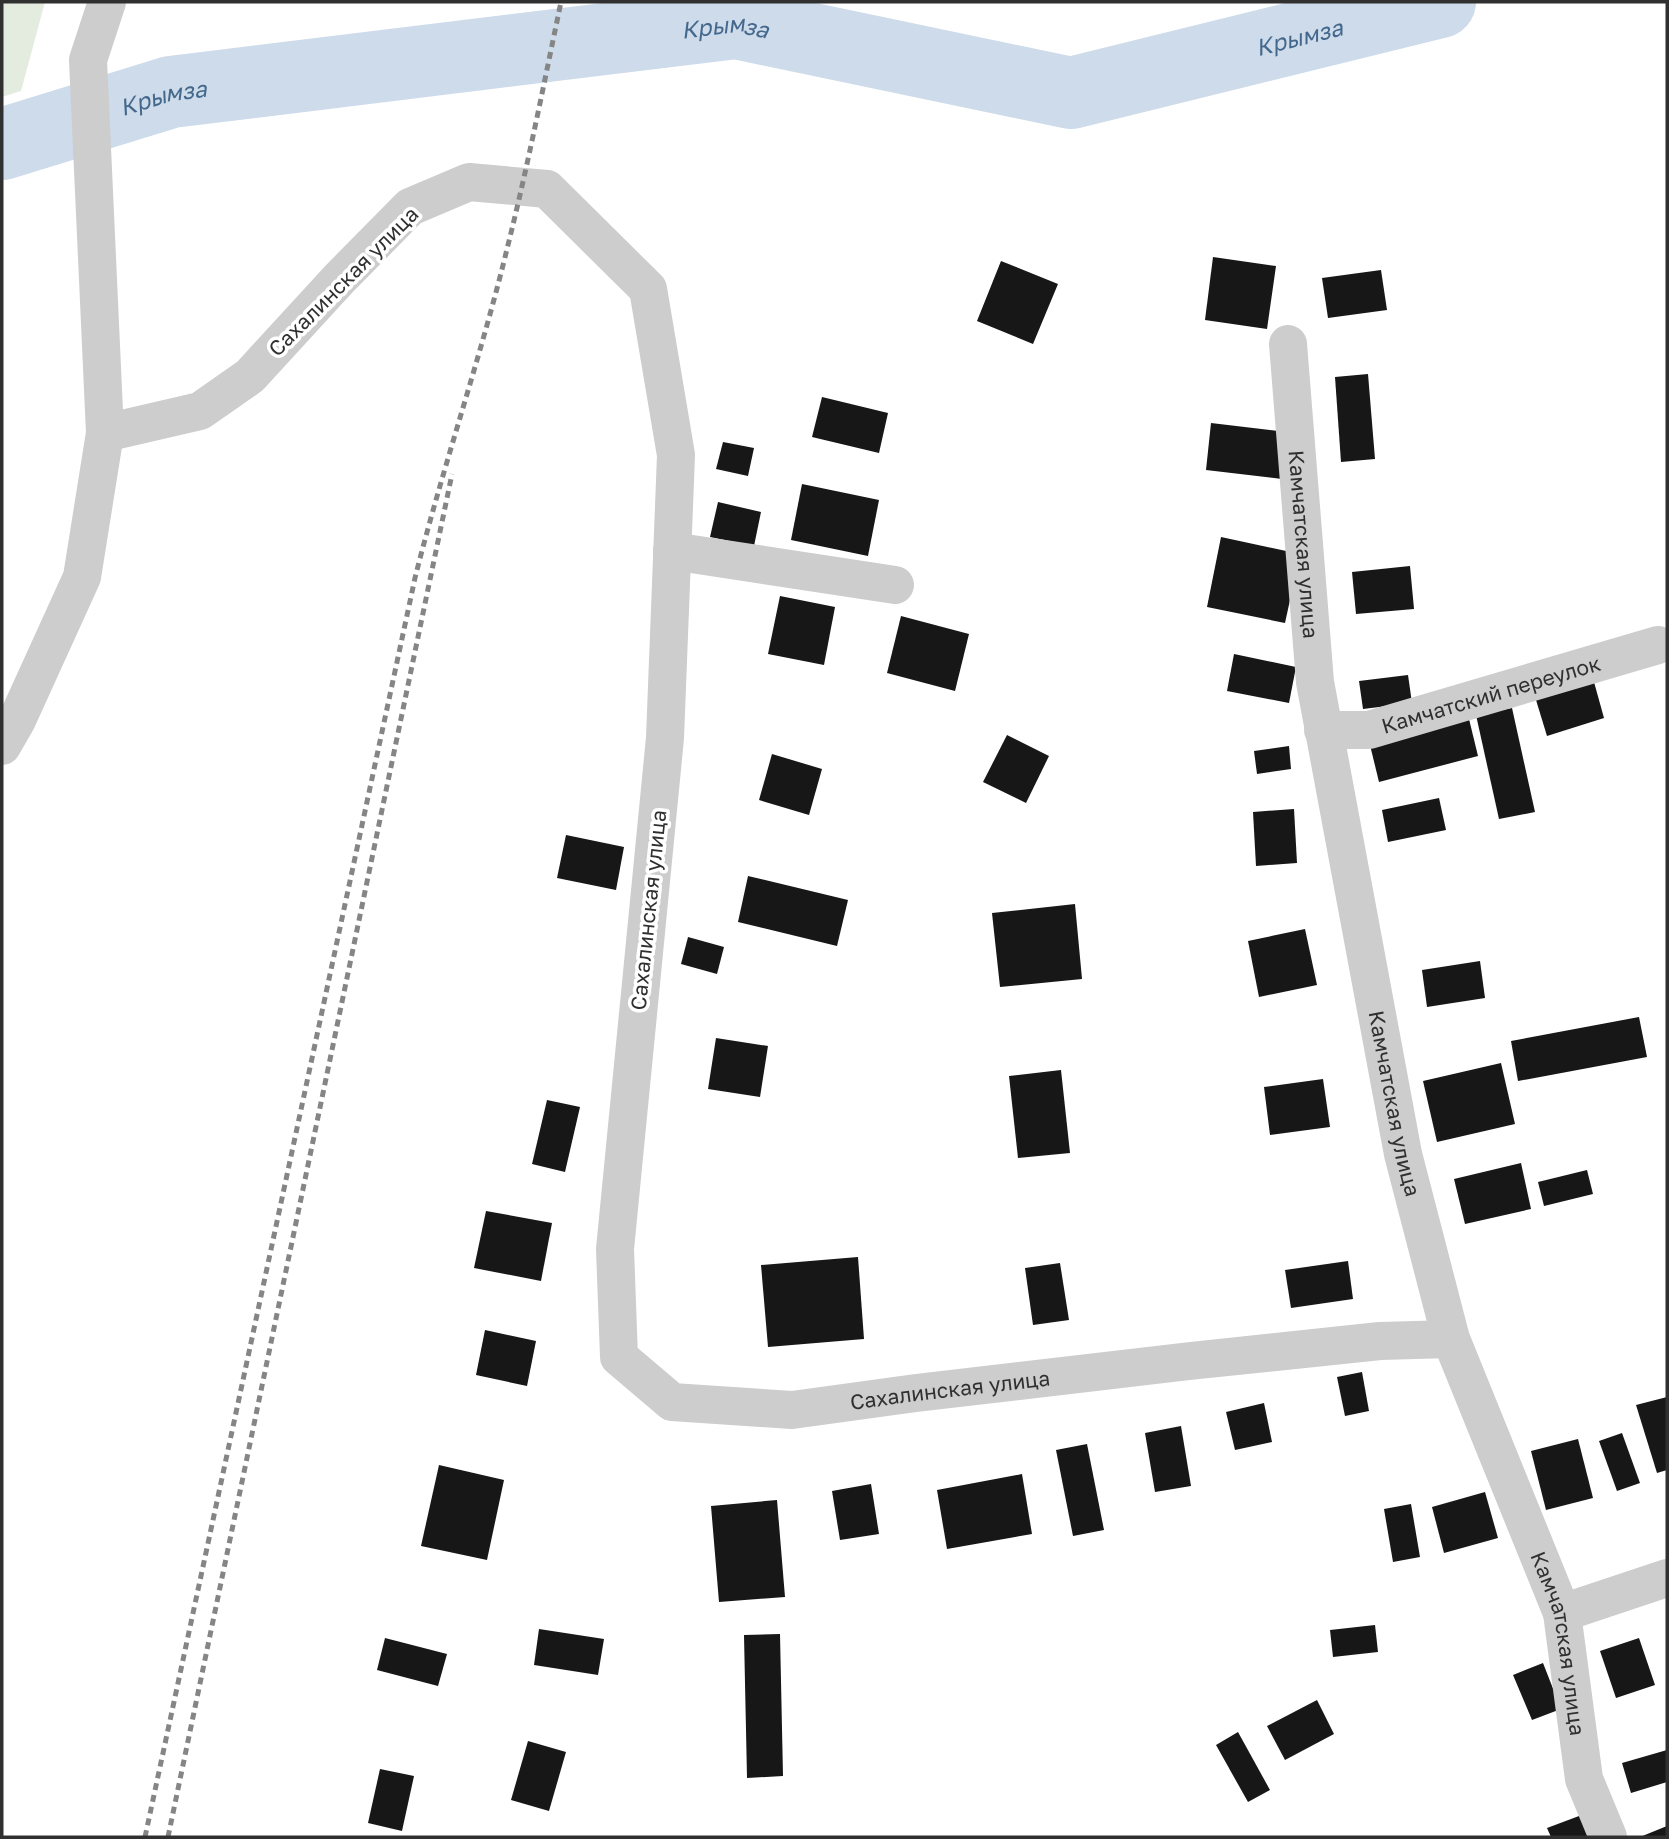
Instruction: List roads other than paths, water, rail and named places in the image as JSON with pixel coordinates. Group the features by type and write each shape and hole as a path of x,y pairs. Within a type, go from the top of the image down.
{"street":[{"path":"2,746 18,720 82,577 104,433 88,60 107,2"},
{"name":"Сахалинская улица","path":"104,433 201,411 250,376 410,207 469,182 547,189 648,289 676,455 665,738 615,1249 619,1357 672,1402 792,1410 1177,1362 1380,1341 1451,1339"},
{"name":"Камчатская улица","path":"1288,344 1315,682 1403,1154 1451,1339 1562,1613 1584,1779 1608,1837"},
{"path":"672,551 895,585"},
{"name":"Камчатский переулок","path":"1323,730 1369,730 1658,645"},
{"path":"1562,1613 1667,1578"}],"waterway":[{"name":"Крымза","path":"2,144 171,92 736,23 1071,93 1440,2"}],"railway":[{"path":"145,1837 415,578 497,287 561,2"},
{"path":"168,1837 452,474"}]}
